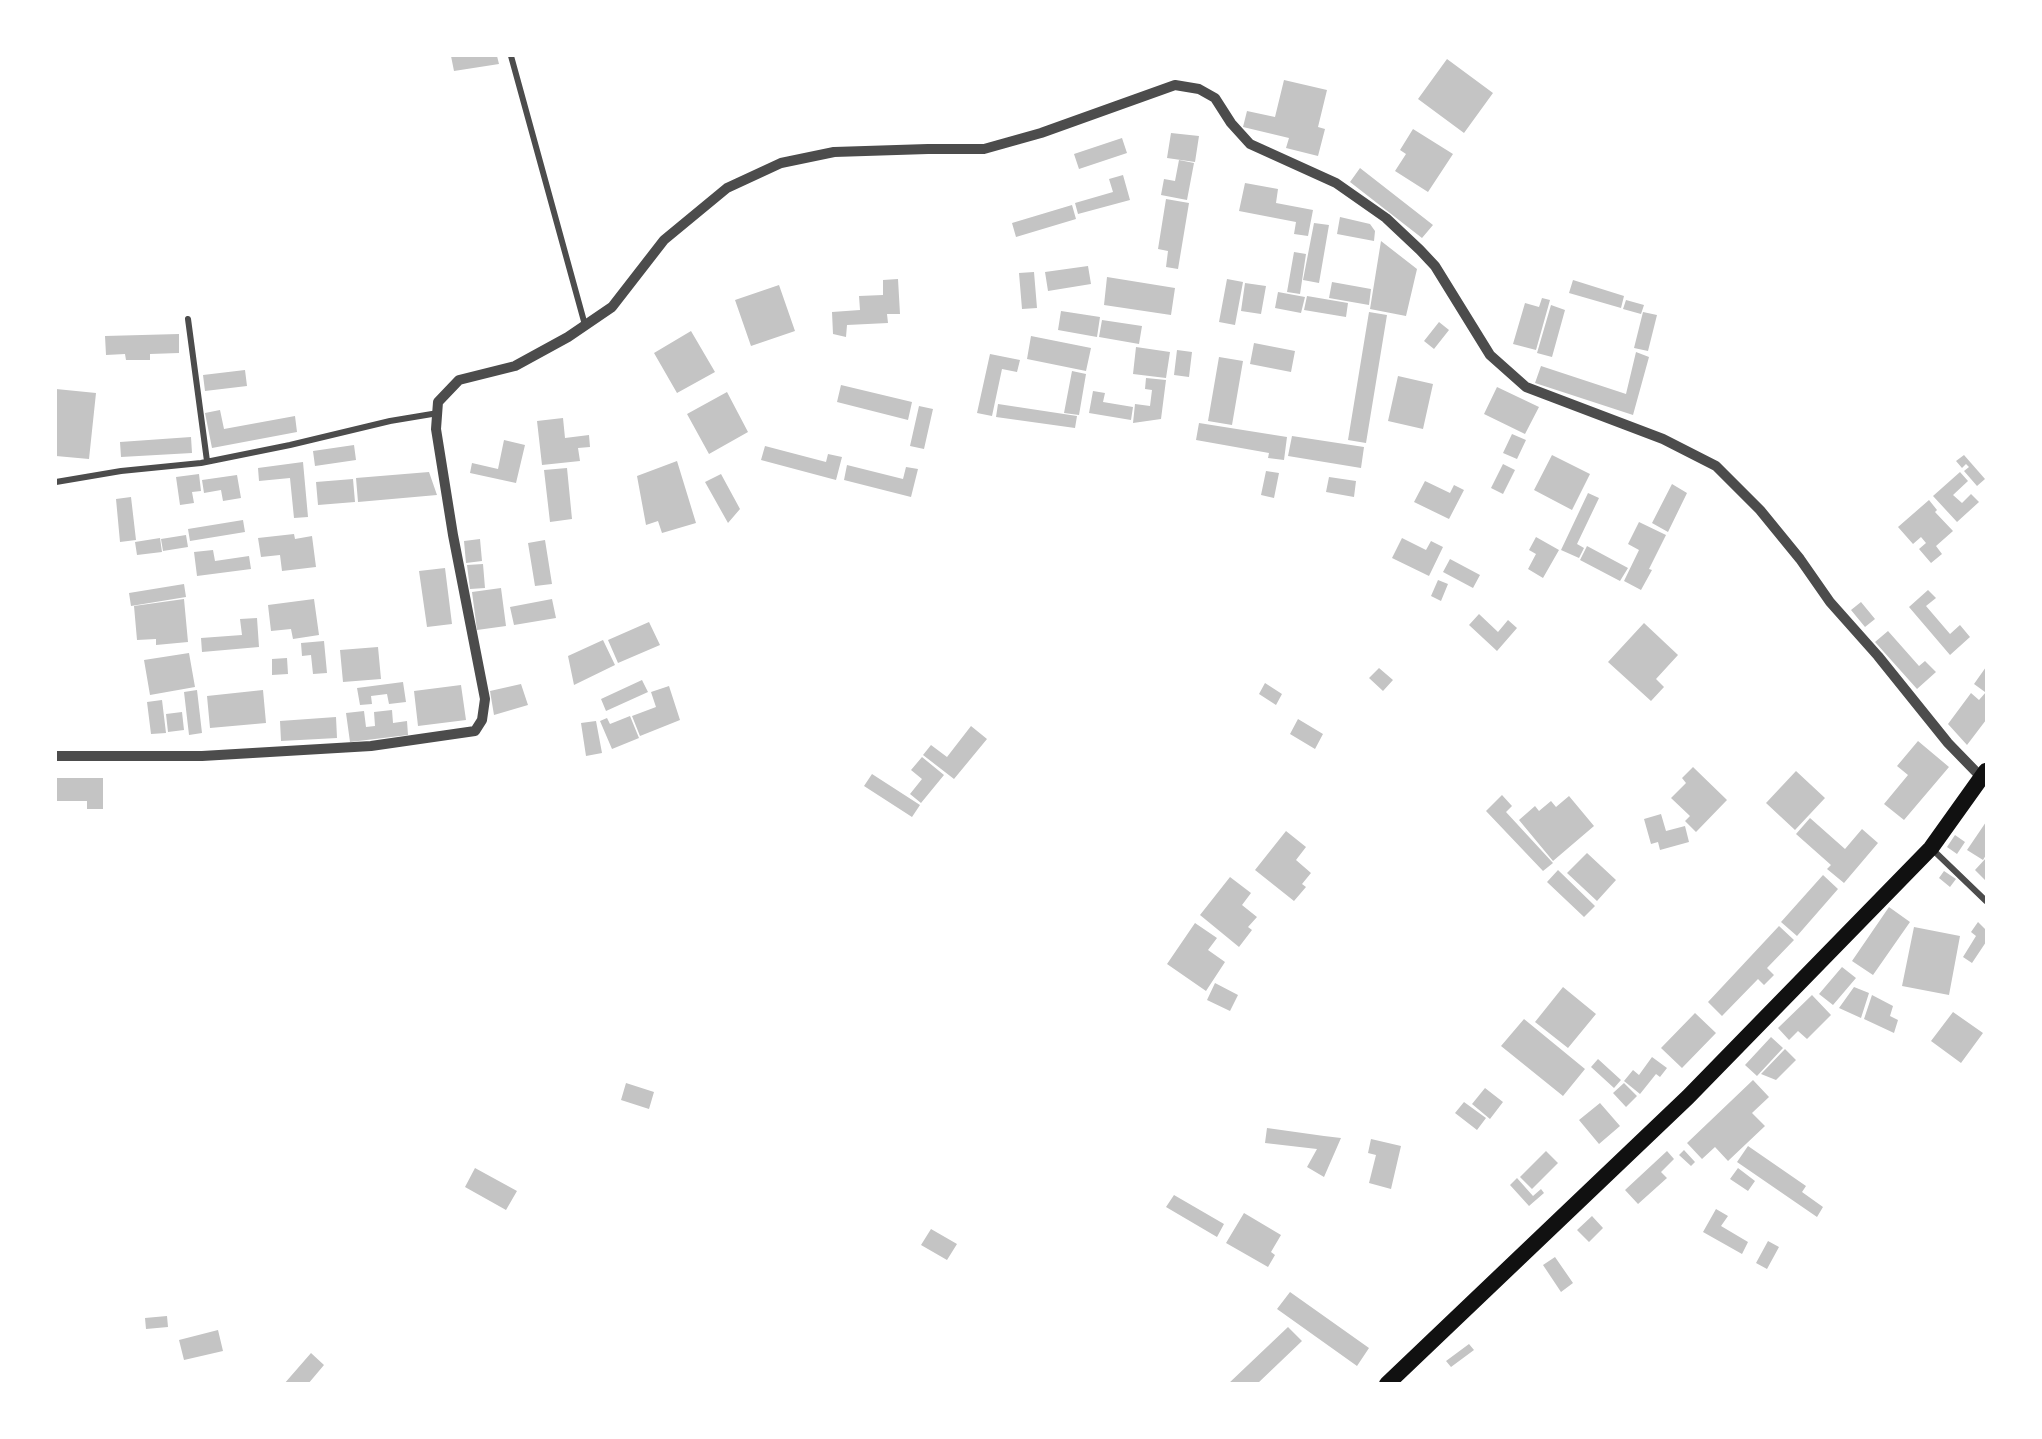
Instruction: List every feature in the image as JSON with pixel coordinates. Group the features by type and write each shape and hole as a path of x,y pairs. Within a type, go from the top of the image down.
{"highway":[{"path":"1387,1383 1688,1097 1931,848 1984,774"}],"street":[{"path":"511,56 585,325"},
{"path":"56,756 213,756 371,746 475,731 482,720 485,699 436,429 438,402 459,380 514,366 612,307 664,240 727,188 781,163 834,152 984,149 1041,133 1175,85 1199,89 1215,98 1231,123 1250,144 1336,183 1386,219 1435,266 1490,355 1527,387 1663,439 1716,466 1760,510 1800,559 1830,602 1878,656 1948,742 1984,774"},
{"path":"188,319 207,461"},
{"path":"56,482 121,471 207,461 438,413"},
{"path":"1931,848 1986,902"}],"building":[{"path":"451,56 497,56 499,64 454,71"},
{"path":"1447,59 1493,93 1464,133 1418,99"},
{"path":"1284,80 1327,90 1318,127 1325,129 1318,156 1286,148 1289,138 1243,127 1247,111 1275,117"},
{"path":"1413,129 1453,154 1428,192 1395,171 1406,154 1400,150"},
{"path":"1171,133 1199,136 1195,162 1167,158"},
{"path":"1122,138 1127,153 1079,169 1074,154"},
{"path":"1179,160 1194,163 1187,200 1161,195 1164,179 1175,181"},
{"path":"1360,168 1433,225 1422,238 1350,182"},
{"path":"1123,175 1130,200 1078,214 1075,203 1113,192 1109,179"},
{"path":"1245,183 1278,189 1276,203 1313,210 1308,236 1294,234 1296,222 1239,211"},
{"path":"1166,199 1189,203 1178,269 1166,267 1168,251 1158,249"},
{"path":"1072,205 1076,219 1016,237 1012,223"},
{"path":"1340,217 1370,224 1375,231 1374,241 1337,234"},
{"path":"1314,223 1329,225 1319,283 1303,280"},
{"path":"1381,241 1417,269 1406,316 1370,309"},
{"path":"1294,252 1306,254 1300,294 1287,292"},
{"path":"1088,266 1091,284 1048,291 1045,272"},
{"path":"1034,272 1037,308 1022,309 1019,273"},
{"path":"1107,277 1175,288 1171,315 1104,305"},
{"path":"898,279 900,314 887,314 888,323 847,325 846,337 833,334 832,312 860,310 859,296 883,295 883,280"},
{"path":"1227,279 1243,282 1235,325 1219,322"},
{"path":"1573,280 1624,296 1621,308 1569,293"},
{"path":"1332,282 1371,289 1369,305 1329,298"},
{"path":"1245,283 1266,286 1261,314 1241,311"},
{"path":"779,285 795,331 751,346 735,300"},
{"path":"1278,292 1305,297 1301,313 1275,308"},
{"path":"1307,296 1348,303 1346,317 1304,310"},
{"path":"1542,298 1550,300 1536,350 1513,344 1525,303 1539,307"},
{"path":"1626,300 1644,305 1641,314 1623,309"},
{"path":"1551,305 1565,310 1552,357 1537,353"},
{"path":"1061,311 1100,317 1097,337 1058,330"},
{"path":"1369,312 1387,315 1366,443 1348,440"},
{"path":"1643,312 1657,315 1648,351 1634,348"},
{"path":"1102,320 1142,326 1139,344 1099,337"},
{"path":"1439,322 1449,330 1434,349 1424,341"},
{"path":"691,331 715,372 677,393 654,353"},
{"path":"179,334 179,353 150,354 150,360 126,360 125,354 106,355 105,336"},
{"path":"1031,336 1091,348 1086,371 1027,359"},
{"path":"1254,343 1295,351 1291,372 1250,364"},
{"path":"1136,347 1170,352 1166,378 1133,374"},
{"path":"1177,350 1192,352 1189,377 1174,375"},
{"path":"1636,352 1649,357 1633,415 1535,383 1541,366 1626,394"},
{"path":"990,354 1020,360 1017,372 1002,369 992,416 977,413"},
{"path":"1219,357 1243,361 1232,425 1208,421"},
{"path":"245,370 247,386 205,391 203,375"},
{"path":"1072,371 1086,374 1079,415 1064,413"},
{"path":"1398,376 1433,384 1423,429 1388,421"},
{"path":"1146,378 1166,380 1161,419 1133,423 1135,404 1150,406 1152,390 1145,389"},
{"path":"841,385 912,402 908,420 837,402"},
{"path":"1497,387 1539,407 1525,434 1484,414"},
{"path":"56,389 96,393 89,459 56,456"},
{"path":"1093,391 1105,393 1103,402 1133,407 1131,420 1089,413"},
{"path":"727,392 748,432 709,454 687,414"},
{"path":"998,404 1077,416 1075,428 996,417"},
{"path":"919,406 933,409 924,449 910,446"},
{"path":"220,410 224,429 295,416 297,432 212,448 205,413"},
{"path":"563,418 565,438 589,435 590,447 578,448 580,461 542,465 537,421"},
{"path":"1199,423 1287,437 1284,460 1268,458 1269,453 1196,440"},
{"path":"1512,434 1526,440 1517,459 1503,453"},
{"path":"1292,436 1364,447 1361,468 1288,456"},
{"path":"191,437 192,453 121,457 120,442"},
{"path":"504,440 525,445 516,483 470,473 472,463 498,469"},
{"path":"354,445 356,460 315,466 313,451"},
{"path":"765,446 826,462 828,454 842,457 836,480 761,460"},
{"path":"1552,455 1590,474 1572,510 1534,490"},
{"path":"1964,455 1985,479 1977,486 1964,471 1969,467 1966,464 1962,468 1956,461"},
{"path":"677,461 696,523 662,533 658,521 646,525 637,476"},
{"path":"303,462 308,517 294,518 290,478 259,481 258,468"},
{"path":"1503,464 1515,470 1503,494 1491,488"},
{"path":"847,465 903,479 906,467 918,469 911,497 844,480"},
{"path":"567,468 572,519 550,522 544,470"},
{"path":"1266,471 1279,473 1274,498 1261,495"},
{"path":"429,472 437,495 358,502 356,478"},
{"path":"1960,472 1968,481 1953,495 1962,503 1971,494 1979,502 1957,522 1933,496"},
{"path":"199,474 201,491 192,492 194,503 180,505 176,477"},
{"path":"721,474 740,509 728,523 705,482"},
{"path":"237,475 241,498 223,501 221,490 204,493 202,480"},
{"path":"1329,477 1356,481 1354,497 1326,492"},
{"path":"353,479 355,502 318,505 316,482"},
{"path":"1425,481 1450,493 1454,485 1464,490 1449,519 1414,502"},
{"path":"1672,484 1687,493 1668,532 1652,523"},
{"path":"1588,493 1599,498 1577,544 1584,548 1579,558 1561,550"},
{"path":"131,497 136,540 120,542 116,499"},
{"path":"1929,500 1937,510 1935,512 1953,531 1936,546 1942,554 1931,563 1919,549 1926,543 1921,537 1913,544 1898,527"},
{"path":"243,520 245,532 190,541 188,529"},
{"path":"1639,522 1666,535 1641,590 1624,581 1639,550 1628,544"},
{"path":"294,534 295,539 312,536 316,567 282,571 280,555 261,557 258,538"},
{"path":"186,535 188,547 163,551 161,539"},
{"path":"1536,537 1559,550 1543,578 1528,569 1536,554 1529,550"},
{"path":"160,538 162,552 137,555 135,542"},
{"path":"1402,538 1426,550 1431,541 1443,547 1429,576 1392,558"},
{"path":"480,539 482,561 466,563 464,541"},
{"path":"545,540 552,584 535,586 528,543"},
{"path":"1587,546 1628,568 1620,581 1580,560"},
{"path":"213,550 215,561 249,556 251,569 197,576 194,552"},
{"path":"1450,559 1480,575 1473,588 1443,572"},
{"path":"483,564 485,588 470,589 467,565"},
{"path":"445,568 452,624 427,627 419,571"},
{"path":"1438,580 1448,584 1441,601 1431,596"},
{"path":"184,584 186,597 131,606 129,593"},
{"path":"501,588 506,626 477,630 472,592"},
{"path":"1928,590 1936,598 1926,606 1950,634 1960,625 1970,637 1950,655 1909,607"},
{"path":"184,599 188,642 156,645 156,639 137,640 134,606"},
{"path":"314,599 319,635 293,639 291,629 271,631 268,605"},
{"path":"552,599 556,618 514,625 510,607"},
{"path":"1861,602 1875,619 1865,627 1851,610"},
{"path":"1479,614 1498,632 1508,620 1517,628 1497,651 1469,625"},
{"path":"257,618 259,647 202,652 201,638 242,635 240,619"},
{"path":"649,622 660,645 618,663 608,640"},
{"path":"1644,623 1678,655 1656,679 1664,687 1651,701 1608,662"},
{"path":"1888,631 1919,666 1925,661 1936,672 1917,689 1875,642"},
{"path":"603,640 615,665 574,685 568,656"},
{"path":"324,641 327,673 313,674 311,655 302,656 301,643"},
{"path":"378,647 381,679 343,682 340,650"},
{"path":"189,653 195,687 150,695 144,660"},
{"path":"287,658 288,674 272,675 272,659"},
{"path":"1986,667 1986,690 1985,692 1974,684"},
{"path":"1379,668 1393,680 1383,691 1369,678"},
{"path":"642,680 648,692 606,711 601,699"},
{"path":"403,682 406,702 389,704 387,694 371,696 372,704 360,705 357,688"},
{"path":"1265,683 1282,694 1276,705 1259,694"},
{"path":"521,684 528,705 494,715 490,691"},
{"path":"461,685 466,720 418,726 414,691"},
{"path":"669,686 680,720 640,736 632,716 656,707 651,692"},
{"path":"197,690 202,733 189,735 184,692"},
{"path":"263,690 266,723 210,728 207,696"},
{"path":"1986,692 1986,720 1967,745 1948,724 1971,693 1979,700"},
{"path":"162,700 166,733 151,734 147,702"},
{"path":"392,710 393,723 407,721 408,735 350,742 346,713 364,711 366,727 375,726 374,712"},
{"path":"182,712 184,730 168,732 166,714"},
{"path":"630,716 639,738 612,749 600,721 607,718 610,724"},
{"path":"336,717 337,738 281,741 280,721"},
{"path":"1298,719 1323,734 1315,749 1290,734"},
{"path":"596,721 602,753 586,756 581,723"},
{"path":"971,726 987,739 954,779 923,755 931,745 947,757"},
{"path":"1918,741 1949,767 1904,820 1884,804 1908,775 1897,766"},
{"path":"922,757 944,775 921,803 910,794 922,779 911,770"},
{"path":"1693,767 1727,800 1696,832 1685,821 1690,816 1671,798 1686,783 1682,778"},
{"path":"1796,771 1825,798 1795,830 1766,803"},
{"path":"872,774 920,805 912,817 864,786"},
{"path":"56,778 103,778 103,809 87,809 87,801 56,801"},
{"path":"1502,795 1512,806 1506,812 1553,863 1543,871 1486,811"},
{"path":"1569,796 1594,826 1553,861 1519,820 1535,806 1539,811 1551,801 1556,807"},
{"path":"1661,814 1666,831 1685,826 1689,842 1660,850 1658,842 1651,844 1644,819"},
{"path":"1810,818 1845,849 1862,829 1878,843 1844,883 1827,869 1831,865 1796,834"},
{"path":"1986,822 1986,855 1983,860 1967,850"},
{"path":"1286,831 1306,847 1296,860 1311,873 1302,884 1306,887 1294,901 1255,870"},
{"path":"1955,835 1965,842 1957,854 1947,847"},
{"path":"1587,853 1616,880 1597,901 1567,873"},
{"path":"1986,858 1986,881 1975,870"},
{"path":"1558,870 1595,906 1584,917 1547,882"},
{"path":"1944,871 1956,879 1950,887 1939,878"},
{"path":"1823,875 1838,889 1797,936 1781,922"},
{"path":"1230,877 1251,893 1242,905 1257,917 1248,927 1252,930 1239,947 1200,915"},
{"path":"1889,907 1910,922 1873,975 1852,961"},
{"path":"1978,922 1986,930 1986,942 1972,963 1963,957 1976,936 1971,932"},
{"path":"1195,923 1217,938 1208,950 1225,962 1206,991 1167,964"},
{"path":"1779,926 1794,940 1767,968 1774,975 1764,985 1758,979 1722,1016 1708,1002"},
{"path":"1914,927 1960,936 1949,995 1902,986"},
{"path":"1842,967 1856,978 1833,1005 1819,994"},
{"path":"1215,983 1238,995 1230,1011 1207,1000"},
{"path":"1563,987 1596,1014 1568,1048 1535,1022"},
{"path":"1854,987 1869,993 1861,1018 1839,1008"},
{"path":"1812,995 1831,1015 1807,1039 1798,1031 1789,1040 1778,1028"},
{"path":"1872,995 1893,1006 1890,1016 1898,1020 1894,1033 1864,1019"},
{"path":"1953,1012 1983,1033 1961,1063 1931,1041"},
{"path":"1695,1013 1716,1033 1682,1068 1661,1048"},
{"path":"1524,1019 1585,1069 1563,1096 1501,1046"},
{"path":"1771,1037 1783,1048 1757,1076 1745,1065"},
{"path":"1785,1049 1796,1060 1776,1080 1761,1074"},
{"path":"1652,1057 1667,1068 1660,1077 1656,1074 1640,1094 1624,1081 1633,1070 1639,1075"},
{"path":"1598,1059 1621,1080 1614,1088 1591,1067"},
{"path":"1753,1080 1769,1097 1752,1113 1765,1126 1728,1161 1715,1147 1702,1159 1687,1143"},
{"path":"626,1083 654,1092 649,1109 621,1100"},
{"path":"1624,1083 1637,1096 1626,1107 1613,1093"},
{"path":"1485,1088 1503,1102 1490,1119 1472,1104"},
{"path":"1464,1102 1486,1118 1477,1130 1455,1113"},
{"path":"1600,1103 1620,1126 1599,1144 1579,1120"},
{"path":"1267,1128 1341,1138 1324,1177 1307,1167 1317,1149 1265,1143"},
{"path":"1371,1139 1401,1146 1391,1189 1369,1183 1376,1155 1368,1153"},
{"path":"1748,1146 1806,1186 1802,1192 1823,1207 1817,1217 1737,1162"},
{"path":"1684,1150 1695,1162 1691,1166 1679,1155"},
{"path":"1546,1151 1558,1163 1532,1189 1520,1177"},
{"path":"1667,1151 1674,1159 1661,1172 1667,1178 1638,1204 1625,1190"},
{"path":"475,1168 517,1191 506,1210 465,1187"},
{"path":"1738,1168 1755,1181 1748,1191 1730,1179"},
{"path":"1517,1178 1533,1196 1541,1189 1544,1193 1529,1206 1510,1185"},
{"path":"1174,1195 1224,1224 1217,1237 1166,1207"},
{"path":"1716,1209 1728,1216 1721,1226 1748,1242 1742,1254 1703,1232"},
{"path":"1244,1213 1281,1235 1271,1252 1275,1255 1268,1267 1226,1243"},
{"path":"1592,1216 1603,1228 1589,1242 1577,1230"},
{"path":"931,1229 957,1244 947,1260 921,1245"},
{"path":"1768,1241 1779,1247 1767,1269 1756,1263"},
{"path":"1555,1257 1573,1283 1561,1292 1543,1265"},
{"path":"1290,1292 1369,1348 1357,1366 1277,1309"},
{"path":"167,1316 168,1327 146,1329 145,1318"},
{"path":"1288,1327 1302,1341 1257,1384 1228,1384"},
{"path":"218,1330 223,1351 184,1360 179,1340"},
{"path":"1469,1344 1474,1350 1451,1367 1446,1361"},
{"path":"311,1353 324,1365 308,1384 284,1384"}]}
